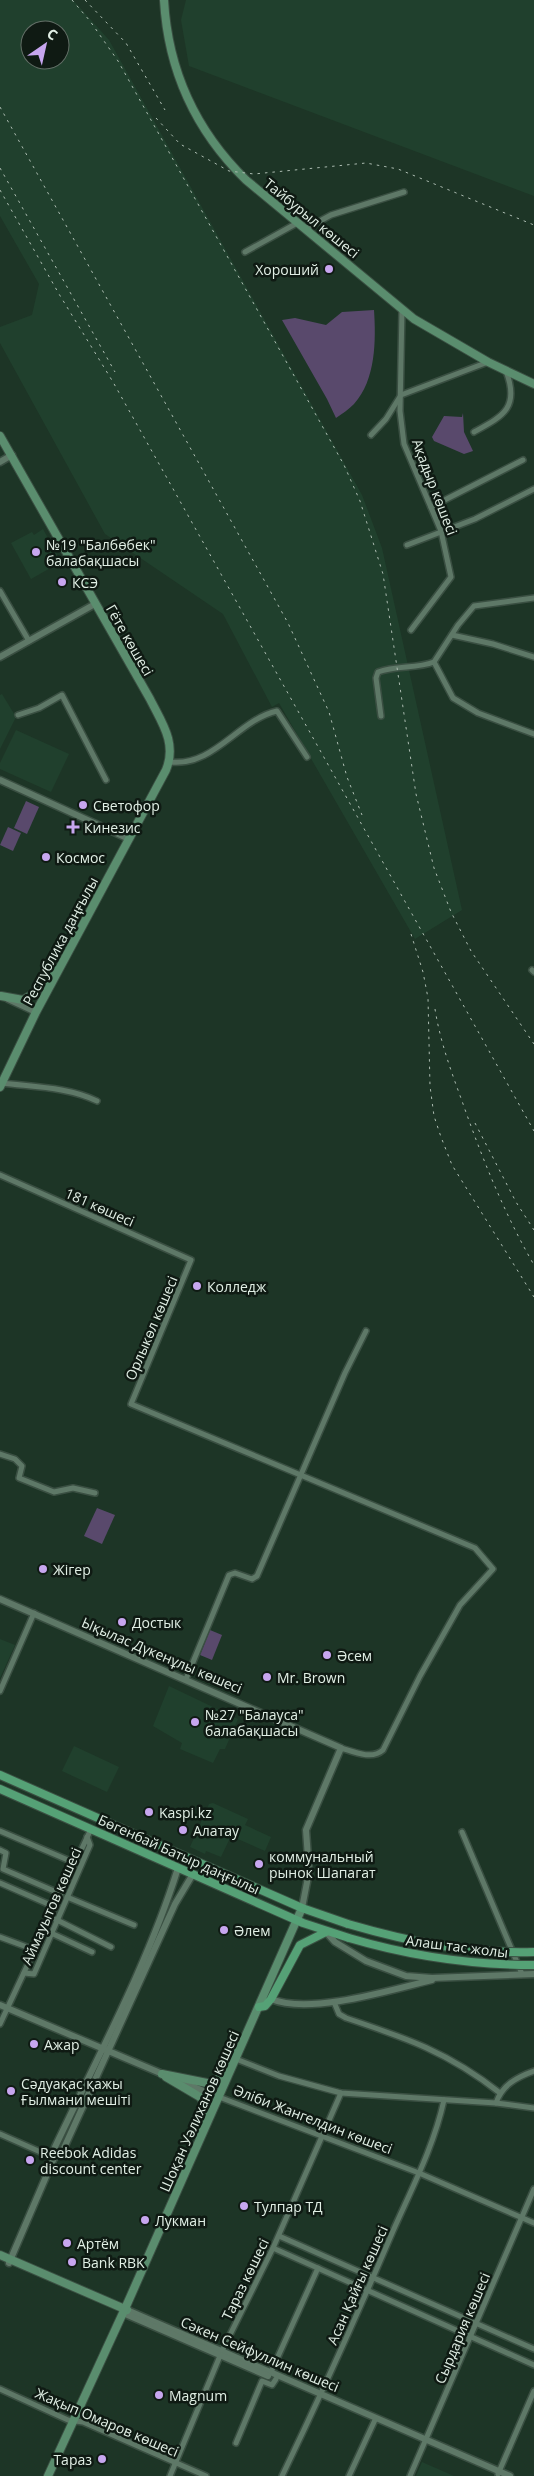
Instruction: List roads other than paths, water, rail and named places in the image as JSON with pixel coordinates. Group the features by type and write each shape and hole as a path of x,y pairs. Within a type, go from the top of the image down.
{"main road":[{"name":"Тайбурыл көшесі","path":"164,0 166,28 177,74 210,140 222,157 246,180 300,222 414,318 488,362 534,384"},
{"name":"Гёте көшесі","path":"0,436 166,729 171,745 170,758"},
{"name":"Республика даңғылы","path":"1,1085 36,1012 129,839 170,758"},
{"path":"0,996 17,1000 28,998 63,962"},
{"name":"Бөгенбай Батыр даңғылы","path":"0,1775 302,1908 348,1924"},
{"name":"Бөгенбай Батыр даңғылы","path":"0,1788 296,1920 326,1932 349,1938"},
{"name":"Шоқан Уәлиханов көшесі","path":"48,2476 125,2310 302,1908"},
{"name":"Алаш тас жолы","path":"348,1924 403,1940 436,1946 496,1952 534,1952"},
{"path":"259,2007 264,2006 271,1999 300,1945 326,1932"},
{"name":"Алаш тас жолы","path":"349,1938 389,1950 449,1960 534,1965"},
{"path":"162,2074 213,2083 217,2081 230,2058 241,2047"},
{"path":"162,2074 200,2097 204,2103 198,2144"},
{"name":"Сәкен Сейфуллин көшесі","path":"0,2255 125,2310"},
{"name":"Сәкен Сейфуллин көшесі","path":"0,2260 10,2261"}],"street":[{"path":"307,228 331,215 404,192"},
{"path":"245,252 300,222"},
{"name":"Ақадыр көшесі","path":"402,309 401,418 404,444 441,531 451,577 411,630"},
{"path":"372,435 386,419 401,395 488,362"},
{"path":"474,432 503,415 513,391 506,371"},
{"path":"0,462 12,456"},
{"path":"430,507 523,460"},
{"path":"407,545 475,519 534,488"},
{"path":"0,591 29,641"},
{"path":"380,716 376,678 378,672 407,666 421,667 434,662 474,606 495,601 534,598"},
{"path":"0,657 96,604"},
{"path":"452,635 493,644 534,658"},
{"path":"434,662 453,698 478,713 534,734"},
{"path":"18,715 39,708 62,695 106,780"},
{"path":"170,758 187,763 198,759 251,725 277,711 307,758"},
{"path":"0,780 129,839"},
{"path":"0,996 36,1012"},
{"path":"1,1085 59,1089 97,1101"},
{"name":"181 көшесі","path":"0,1175 191,1260"},
{"name":"Орлыкөл көшесі","path":"191,1260 131,1404 301,1477"},
{"path":"186,1679 229,1575 235,1573 252,1579 257,1576 345,1373 366,1331"},
{"path":"0,1454 19,1462 22,1466 20,1478 54,1492 73,1488 95,1493"},
{"path":"301,1477 475,1548 493,1569 460,1604 420,1676 384,1750 374,1755 366,1755 341,1748"},
{"name":"Ықылас Дүкенұлы көшесі","path":"0,1599 341,1748"},
{"path":"0,1691 34,1613"},
{"name":"Шоқан Уәлиханов көшесі","path":"302,1908 309,1872 306,1830 341,1748"},
{"name":"Аймауытов көшесі","path":"0,2024 91,1829"},
{"path":"0,1831 75,1863"},
{"path":"462,1832 522,1974"},
{"name":"Аймауытов көшесі","path":"24,1973 34,1974 90,1845 87,1837"},
{"path":"0,1850 6,1853 3,1869 61,1894"},
{"path":"10,2261 54,2158 55,2147 102,2048 168,1900 178,1868"},
{"path":"54,2158 64,2148 175,1904 192,1874"},
{"path":"0,1883 55,1907"},
{"path":"67,1896 134,1926"},
{"path":"168,1900 175,1904"},
{"path":"50,1917 111,1947"},
{"path":"326,1932 335,1942 366,1961 406,1976 445,1978 534,1974"},
{"path":"51,1933 92,1952"},
{"name":"Аймауытов көшесі","path":"0,1937 35,1950"},
{"path":"271,1999 289,2003 334,2002 445,1978"},
{"path":"334,2002 339,2014 346,2018 406,2038 441,2053 500,2093"},
{"name":"Әліби Жангелдин көшесі","path":"0,2006 219,2097 418,2172 534,2223"},
{"path":"236,2059 279,2076 341,2093 496,2103 534,2108"},
{"path":"496,2103 500,2093 510,2082 534,2071"},
{"name":"Тараз көшесі","path":"170,2476 221,2354 279,2236 341,2093"},
{"name":"Асан Қайғы көшесі","path":"282,2476 321,2395 439,2125 444,2100"},
{"path":"0,2134 54,2158"},
{"name":"Сырдария көшесі","path":"410,2476 534,2189"},
{"path":"279,2236 534,2349"},
{"path":"273,2248 534,2364"},
{"path":"271,2372 318,2268"},
{"name":"Сәкен Сейфуллин көшесі","path":"125,2310 276,2379 321,2395 499,2474 510,2476"},
{"name":"Сәкен Сейфуллин көшесі","path":"221,2354 271,2372 375,2420 426,2441"},
{"path":"236,2443 262,2381 272,2385 276,2379"},
{"name":"Жақып Омаров көшесі","path":"0,2389 73,2421 82,2422 206,2476"},
{"path":"499,2474 534,2391"},
{"path":"349,2476 375,2420"}],"railway":[{"path":"72,0 90,21 118,61 344,465 360,501 383,574 416,794 434,868 451,912 471,951 534,1044"},
{"path":"85,0 126,43 165,110"},
{"path":"0,107 288,623 329,712 347,777 362,815"},
{"path":"156,118 180,144 229,171 254,174 366,163 398,169 534,225"},
{"path":"0,168 115,372"},
{"path":"0,190 59,294 113,382 534,1131"},
{"path":"411,934 423,972 428,998 430,1086 434,1116 441,1137 452,1165 534,1297"},
{"path":"435,1009 446,1056 477,1143 503,1205 534,1265"},
{"path":"475,1123 516,1202 534,1230"}],"place":[{"name":"Хороший","path":"329,269"},
{"name":"№19 \"Балбөбек\" балабақшасы","path":"36,552"},
{"name":"КСЭ","path":"62,582"},
{"name":"Светофор","path":"83,805"},
{"name":"Кинезис","path":"73,827"},
{"name":"Космос","path":"46,857"},
{"name":"Колледж","path":"197,1286"},
{"name":"Жiгер","path":"43,1569"},
{"name":"Достык","path":"122,1622"},
{"name":"Әсем","path":"327,1655"},
{"name":"Mr. Brown","path":"267,1677"},
{"name":"№27 \"Балауса\" балабақшасы","path":"195,1722"},
{"name":"Kaspi.kz","path":"149,1812"},
{"name":"Алатау","path":"183,1830"},
{"name":"коммунальный рынок Шапагат","path":"259,1864"},
{"name":"Әлем","path":"224,1930"},
{"name":"Ажар","path":"34,2044"},
{"name":"Сәдуақас қажы Ғылмани мешіті","path":"11,2091"},
{"name":"Reebok Adidas discount center","path":"30,2160"},
{"name":"Тулпар ТД","path":"244,2206"},
{"name":"Лукман","path":"145,2220"},
{"name":"Артём","path":"67,2243"},
{"name":"Bank RBK","path":"72,2262"},
{"name":"Magnum","path":"159,2395"},
{"name":"Тараз","path":"102,2459"}]}
